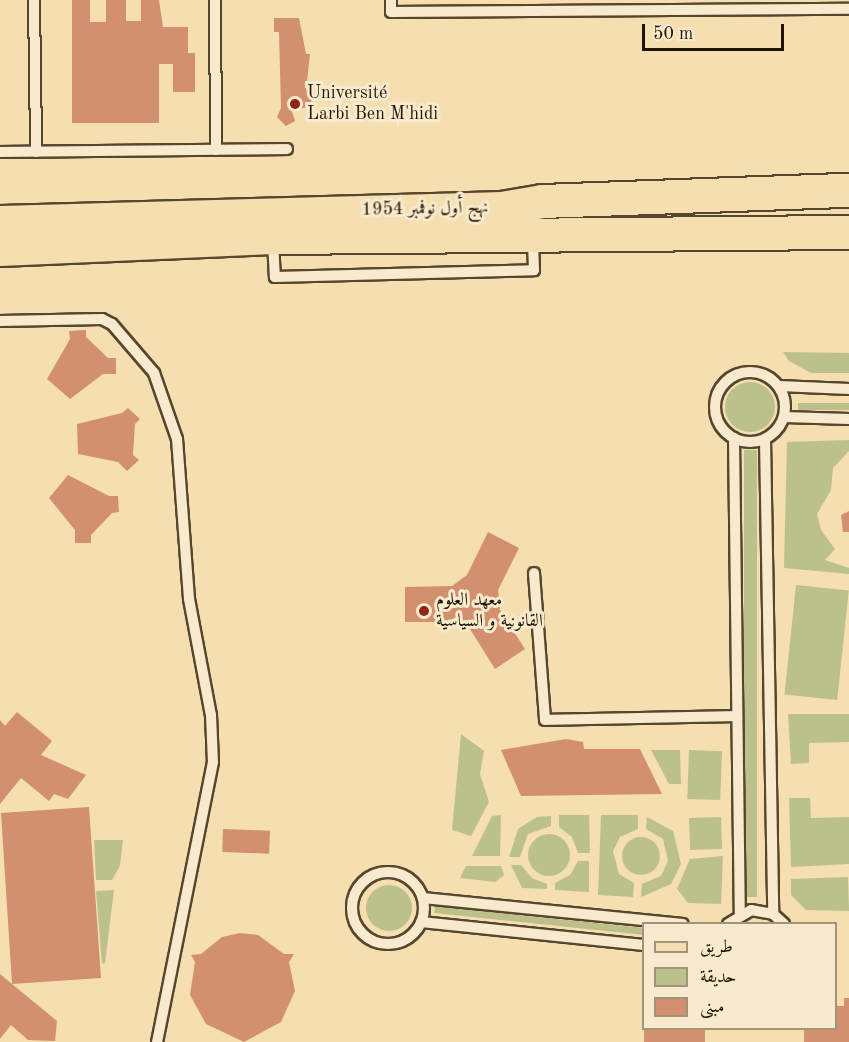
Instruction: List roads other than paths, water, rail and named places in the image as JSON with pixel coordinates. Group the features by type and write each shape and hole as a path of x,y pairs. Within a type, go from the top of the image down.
{"main road":[{"name":"نهج أول نوفمبر 1954","path":"0,222 501,208 542,201 849,190"},
{"path":"501,208 707,212 563,225 532,232"},
{"name":"نهج أول نوفمبر 1954","path":"0,249 273,237 532,232 849,232"}],"lane":[{"path":"34,0 36,152"},
{"path":"215,0 216,150"},
{"path":"391,0 391,12 849,9"},
{"path":"0,152 287,148"},
{"path":"812,232 835,245 849,244"},
{"path":"0,321 102,319 112,324 154,373 177,439 189,599 212,715 213,762 157,1042"},
{"path":"765,439 734,438 724,431 714,408 723,384 745,372 758,372 778,386 849,388"},
{"path":"778,386 784,417"},
{"path":"784,417 849,419"},
{"path":"773,914 765,439 784,417"},
{"path":"734,438 734,716 740,913"},
{"path":"534,573 545,720 734,716"},
{"path":"381,872 407,877 423,898 421,922 413,933 389,943 364,934 352,912 359,886 381,872"},
{"path":"423,898 663,922"},
{"path":"730,922 740,913 762,910 773,914 782,922"},
{"path":"421,922 642,945"}],"place":[{"name":"Université Larbi Ben M'hidi","path":"295,104"},
{"name":"معهد العلوم القانونية و السياسية","path":"424,611"}]}
